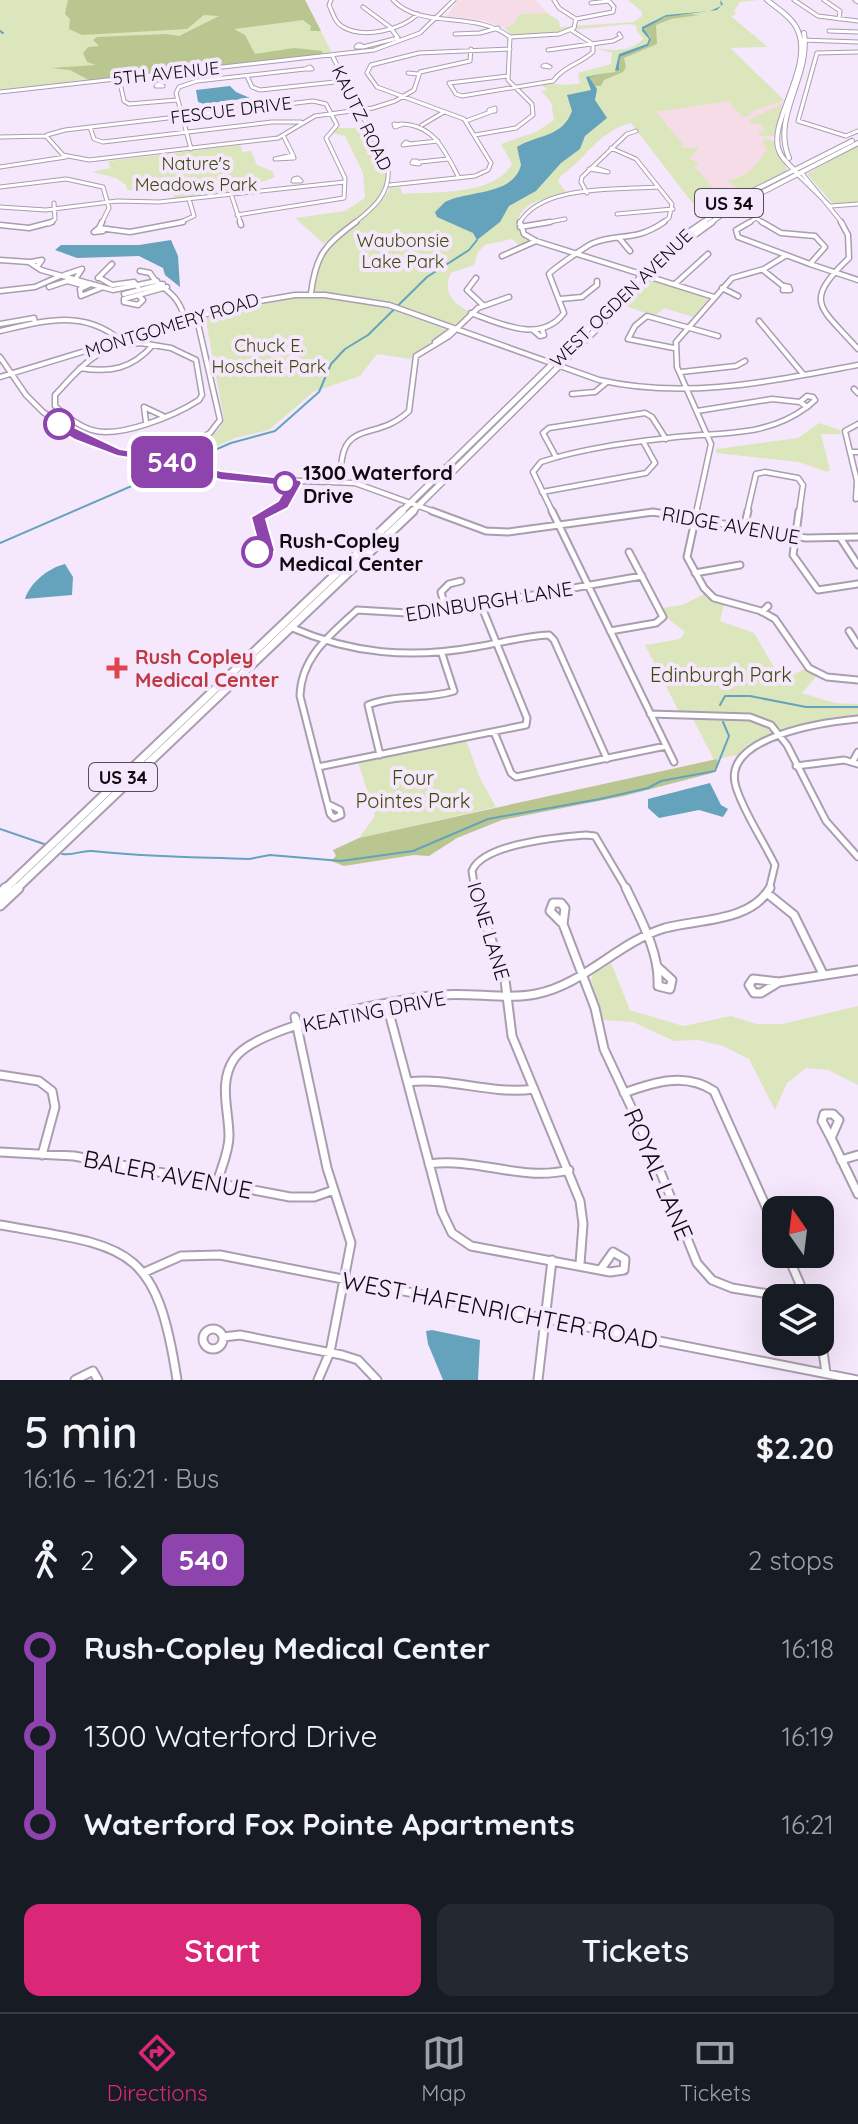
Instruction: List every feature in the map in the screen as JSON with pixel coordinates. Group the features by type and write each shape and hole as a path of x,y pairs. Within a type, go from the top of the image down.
{"main road":[{"path":"769,0 798,22 804,40 782,143 798,171"},
{"name":"WEST OGDEN AVENUE","path":"415,504 682,237 710,215 858,141"},
{"name":"US 34","path":"0,905 415,504"},
{"name":"US 34","path":"0,894 288,626"}],"street":[{"path":"331,0 329,5 343,27 362,30 392,27 408,23 418,14"},
{"path":"393,0 400,8 418,14 499,27 510,37 508,76 515,89 533,106 531,119 512,130 475,135"},
{"path":"442,17 454,0"},
{"path":"554,0 559,8 576,19 613,12 622,14"},
{"path":"591,3 609,0 614,7 613,12"},
{"path":"794,0 816,15 858,21"},
{"path":"824,0 840,11 839,19"},
{"path":"363,7 367,14 392,27 398,36 396,40 363,47"},
{"name":"5TH AVENUE","path":"0,92 332,55 404,42 429,30 442,17"},
{"path":"510,37 571,30 577,25 576,19"},
{"path":"455,34 480,33 499,27"},
{"path":"571,30 593,44"},
{"path":"829,31 858,32"},
{"path":"548,50 615,41 621,37 619,34"},
{"path":"804,40 858,42"},
{"path":"508,76 449,83 456,94 462,96 553,81 561,70 588,58 593,52 593,44"},
{"path":"390,185 481,174 491,165 466,121 372,84 367,73 369,67 388,58 471,49 510,49"},
{"path":"408,73 418,74 470,61 471,49"},
{"path":"858,52 818,53 798,121 846,136 858,131"},
{"name":"KAUTZ ROAD","path":"311,293 315,265 324,249 379,201 390,185 388,167 332,55"},
{"path":"549,67 561,70"},
{"path":"163,86 179,87 192,82 305,69"},
{"path":"799,70 812,72"},
{"path":"0,167 67,157 96,161 283,137 302,122 331,113 383,106 403,97 414,90 418,74"},
{"path":"247,76 253,88 262,90 344,81"},
{"path":"119,78 125,103 137,105 177,100"},
{"path":"179,87 177,100 191,149"},
{"name":"FESCUE DRIVE","path":"0,137 46,136 90,127 317,101 326,104 331,113"},
{"path":"789,104 802,105"},
{"path":"421,125 446,111"},
{"path":"466,121 493,111"},
{"path":"237,215 339,201 345,197 345,182 326,138 337,126 331,113"},
{"path":"90,127 94,139 103,142 288,120 302,122"},
{"path":"400,124 421,125 433,132 459,178"},
{"path":"587,193 580,180 627,134 636,131"},
{"path":"46,136 67,157"},
{"path":"283,137 293,155"},
{"path":"410,144 438,141"},
{"path":"611,148 636,159 673,209"},
{"path":"420,162 448,159"},
{"path":"798,171 831,206 842,222 852,249 849,258 820,288 821,303 858,349"},
{"path":"0,187 74,179 103,187 108,210 101,229 136,232 192,218 189,199"},
{"path":"0,207 189,199 299,184 345,182"},
{"path":"659,187 587,193 536,202 520,217 520,227 536,241 714,297"},
{"path":"231,194 241,225"},
{"path":"0,225 47,226 55,221 54,206"},
{"path":"831,206 857,206"},
{"path":"617,214 673,209"},
{"path":"471,313 544,335 542,329 562,318 564,310 550,272 591,244 652,232 669,218 673,209"},
{"path":"810,264 825,247 815,236 781,233 756,218 737,227 736,235 742,241 834,273 858,280"},
{"path":"520,227 565,219"},
{"path":"620,239 630,251"},
{"path":"502,256 536,241"},
{"path":"674,284 708,254"},
{"path":"785,256 762,270 738,275 722,288 686,328 674,348 685,390 709,436 711,455 686,553 695,573 714,598 762,612 778,622 809,668 827,677 858,680"},
{"path":"0,260 42,260 37,267"},
{"path":"30,262 37,267 124,294 165,285"},
{"path":"100,278 100,273 112,264"},
{"path":"49,287 62,275 82,269 76,278"},
{"path":"762,270 783,286"},
{"path":"140,271 150,273 165,285 183,308 185,319"},
{"path":"100,278 78,293 87,296 102,287"},
{"path":"100,278 112,285 134,282 143,290"},
{"path":"476,278 467,290 483,305"},
{"path":"0,291 49,287 67,281 85,287"},
{"path":"124,294 124,302 138,305 143,300 138,296 157,281"},
{"path":"560,299 585,296 597,285 597,281"},
{"path":"722,288 738,296"},
{"name":"MONTGOMERY ROAD","path":"0,377 254,299 311,293 389,305 607,382 654,390 685,390 858,365"},
{"path":"341,481 341,456 345,446 361,435 395,424 406,415 410,408 414,360 449,336 483,305 509,297"},
{"path":"160,459 171,449 207,435 218,426 220,420 196,315"},
{"path":"674,348 628,339 645,317 718,336"},
{"path":"0,324 34,318 35,323"},
{"path":"0,331 68,319 104,326 122,342"},
{"path":"759,321 803,374"},
{"path":"122,342 153,345 189,354 196,360 201,385 199,400 146,422 103,433 88,429 63,413 53,400 90,357 122,342"},
{"path":"79,368 100,372 125,369 142,359 153,345"},
{"name":"RIDGE AVENUE","path":"0,357 29,398 51,419 109,450 264,481 341,481 368,486 486,531 508,532 647,512 695,517 794,536 858,537"},
{"path":"681,372 736,366 745,361"},
{"path":"572,394 598,391 607,382"},
{"path":"201,385 213,384"},
{"path":"674,762 534,475 537,465 556,457 666,439 780,426 815,400 807,396 800,402"},
{"path":"697,411 772,399 800,402 807,407"},
{"path":"146,422 144,407 163,416"},
{"path":"51,419 63,413"},
{"path":"556,457 543,433 549,428 645,413 652,417 666,439"},
{"path":"856,499 857,481 845,429 858,424"},
{"path":"542,492 646,473 655,463 644,443"},
{"path":"850,452 858,452"},
{"path":"744,527 756,474 765,472 795,478 803,485 793,555 818,590 858,584"},
{"path":"841,539 858,565"},
{"path":"610,631 663,619 629,552"},
{"path":"695,573 740,565"},
{"name":"EDINBURGH LANE","path":"328,804 300,683 307,662 362,608 405,615 446,611 642,576"},
{"path":"446,611 441,595 443,589 461,581"},
{"path":"318,767 524,726 528,721 481,605"},
{"path":"762,612 768,606"},
{"path":"288,626 325,642 385,655 442,654 552,636 607,759"},
{"path":"849,631 858,645"},
{"path":"380,755 368,705 454,691 442,654"},
{"path":"650,714 750,717 771,725 826,821 858,857"},
{"path":"823,974 794,915 768,894 775,865 739,793 734,773 738,759 749,748 828,722 858,719"},
{"path":"494,732 515,777 666,746"},
{"path":"796,766 855,762 858,752"},
{"name":"IONE LANE","path":"580,1264 582,1213 569,1170 509,1027 504,974 472,881 473,866 488,854 573,835 595,836 607,848 645,936"},
{"name":"KEATING DRIVE","path":"217,1183 229,1136 224,1102 225,1079 229,1068 250,1043 297,1026 437,996 507,996 550,990 583,975 645,936 747,909 768,894"},
{"name":"ROYAL LANE","path":"563,924 583,975 604,1049 702,1271 722,1285 762,1293"},
{"path":"645,936 659,968"},
{"path":"779,982 858,970"},
{"path":"387,1005 446,1223 461,1241 471,1246 601,1269"},
{"path":"295,1017 334,1190 351,1243 330,1352 318,1380"},
{"path":"0,1075 39,1081 52,1091 55,1107 42,1155"},
{"path":"408,1082 432,1080 509,1093 534,1089"},
{"path":"624,1093 658,1082 685,1080 701,1083 714,1091 762,1198"},
{"path":"831,1138 858,1194"},
{"name":"BALER AVENUE","path":"0,1152 74,1156 299,1198 334,1190"},
{"path":"841,1160 858,1155"},
{"path":"429,1164 453,1159 548,1175 569,1170"},
{"path":"0,1225 118,1249 145,1272 159,1294 168,1318 177,1380"},
{"name":"WEST HAFENRICHTER ROAD","path":"145,1272 176,1255 196,1252 858,1380"},
{"path":"538,1380 552,1260"},
{"path":"223,1337 240,1335 330,1352 358,1360 377,1380"},
{"path":"824,1356 826,1373"},
{"path":"75,1380 93,1371 98,1380"}],"shaded area":[{"path":"458,0 536,0 547,13 519,14 514,24 505,28 483,20 447,16"},
{"path":"734,52 784,100 772,139 775,151 787,170 704,218 631,123"}],"green space":[{"path":"0,0 305,0 332,53 0,91"},
{"path":"68,0 305,0 321,31 310,31 311,26 303,20 234,29 245,35 255,54 294,48 323,51 321,55 89,80 70,70 51,68 96,65 87,62 83,53 88,47 99,46 93,40 97,37 179,36 219,16 204,15 187,29 82,35 69,29 70,19 65,14"},
{"name":"Waubonsie Lake Park","path":"628,0 759,0 740,2 734,11 737,14 731,16 768,47 730,48 784,100 743,117 728,101 656,112 683,144 681,147 699,148 690,159 699,163 694,166 719,195 706,202 705,206 712,213 704,218 631,123 601,139 561,176 558,181 568,195 534,202 521,212 518,228 532,241 522,248 512,239 485,245 478,252 474,265 451,273 448,286 451,297 470,312 454,326 387,301 315,291 315,273 320,259 390,188 400,187 403,194 447,192 492,182 512,164 501,144 536,132 554,120 551,102 541,91 547,90 542,85 580,83 578,73 611,64 612,53 595,48 627,48 643,39 636,30 637,26 630,24 513,36 505,28 514,24 519,14 547,13 559,21 560,27 634,22 642,16 642,12"},
{"path":"699,15 671,19 656,25 657,44 624,58 626,67 623,72 604,80 601,86 595,86 589,77 615,72 620,67 620,57 648,46 651,37 644,31 648,26 671,16"},
{"path":"782,104 774,136 760,136 758,132 765,131 760,123 752,124 748,120"},
{"path":"338,128 365,128 383,163 385,185 373,204 324,244 295,218 345,211 365,198 363,173 345,136 332,133"},
{"path":"765,139 774,141 775,151 787,168 785,173 716,209 711,208 711,201 735,191 736,187 727,180 746,173 759,161 767,150 762,142"},
{"name":"Nature's Meadows Park","path":"240,145 243,152 251,151 257,165 272,171 275,177 262,182 234,182 236,191 174,198 172,190 127,190 126,185 116,178 92,172 110,168 109,161"},
{"path":"858,145 858,202 834,205 807,174"},
{"path":"652,281 709,298 693,317 664,308 655,316 625,306"},
{"name":"Chuck E. Hoscheit Park","path":"321,295 378,304 446,330 410,359 377,354 360,376 313,392 269,430 235,438 184,461 172,458 171,454 215,433 224,419 205,316 262,301"},
{"path":"819,423 840,430 841,434 821,434 830,470 827,472 799,462 716,453 716,449 798,438"},
{"name":"Edinburgh Park","path":"705,594 724,605 720,621 754,633 775,669 785,679 804,669 816,677 802,693 835,703 858,704 858,717 827,720 762,738 747,745 737,755 714,760 690,713 679,712 645,645 680,639 685,632 666,617 663,608 682,605"},
{"name":"Four Pointes Park","path":"466,740 480,778 496,807 359,838 375,816 358,762"},
{"path":"717,759 718,764 712,773 624,796 502,820 457,838 429,856 414,855 344,866 331,861 336,856 333,850 359,838"},
{"path":"611,963 630,1010 683,1026 731,1016 756,1024 782,1024 858,1006 858,1085 828,1070 806,1068 787,1083 775,1110 749,1059 723,1046 698,1040 674,1041 633,1022 604,1020 591,980 593,974"}],"water":[{"path":"709,11 665,17 644,29 651,39 648,46 620,57 619,70 615,71 619,54 647,44 649,39 642,27 666,15"},
{"path":"612,72 589,77 597,89 595,100 607,118 585,136 580,149 561,163 536,191 509,206 500,222 477,240 473,233 437,217 435,212 445,202 489,191 509,182 521,165 517,147 556,131 568,120 572,111 567,95 591,90 586,77"},
{"path":"230,86 250,98 204,104 198,102 196,90"},
{"path":"171,240 178,256 180,287 165,275 163,268 139,256 77,258 55,250 61,245 139,245"},
{"path":"65,564 73,577 72,595 25,599 40,577"},
{"path":"710,783 721,805 728,809 723,817 699,810 659,818 648,808 648,799"},
{"path":"426,1331 480,1340 478,1380 443,1380 428,1344"}],"waterway":[{"path":"0,543 231,443 275,431 319,392 331,364 345,349 368,335 427,277 469,250 477,240"},
{"path":"720,705 725,696 750,696 806,707 858,707"},
{"path":"62,854 92,851 249,859 270,855 341,861 413,851 488,819 600,799 648,788 661,781 715,771 729,736 723,722"},
{"path":"0,829 44,844"}],"bus line":[{"name":"540","path":"59,424 80,437 125,454 160,459 221,475 295,483 293,492 283,504 258,517 265,532 268,551 257,552"}],"place":[{"name":"1300 Waterford Drive","path":"285,483"},
{"name":"Rush-Copley Medical Center","path":"257,552"},
{"name":"Rush Copley Medical Center","path":"117,668"}]}
